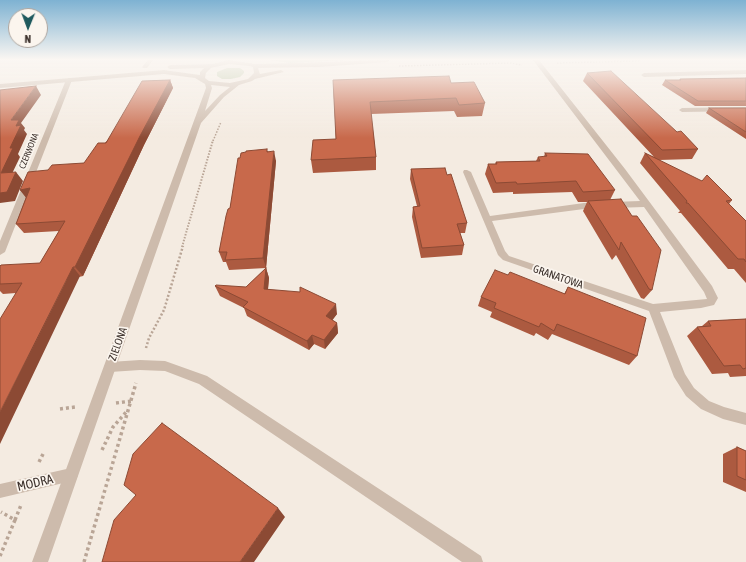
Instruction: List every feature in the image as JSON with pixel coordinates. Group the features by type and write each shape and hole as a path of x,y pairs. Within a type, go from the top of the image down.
{"street":[{"name":"CZERWONA","path":"0,252 64,86"},
{"name":"ZIELONA","path":"40,562 209,86"},
{"name":"ZIELONA","path":"195,126 222,96 235,86"},
{"name":"GRANATOWA","path":"467,172 501,253 506,258 654,308 710,302 713,298 708,289 556,86"},
{"path":"682,110 746,109"},
{"path":"486,219 584,206 645,204"},
{"path":"654,308 680,377 690,392 705,405 723,413 746,419"},
{"path":"110,368 140,365 165,366 203,380 455,547 475,562"},
{"name":"MODRA","path":"0,491 71,475"}],"path":[{"path":"84,562 132,401 140,365 149,338 164,310 216,131 223,119"},
{"path":"0,513 15,520 0,556"}],"building":[{"path":"36,86 11,120 19,120 16,126 21,125 10,148 13,148 1,173 16,172 7,192 0,193 0,90"},
{"path":"139,86 167,86 0,412 0,319 22,283 0,284 0,266 40,263 65,221 16,224 30,188 20,190 28,172 48,170 52,165 84,163 98,143 106,143"},
{"path":"333,86 476,86 485,103 459,105 456,98 370,102 376,157 311,160 313,140 336,139"},
{"path":"600,86 627,86 677,132 681,131 698,149 662,150"},
{"path":"675,86 746,86 746,101 698,101"},
{"path":"709,108 746,108 746,132"},
{"path":"267,149 267,152 274,151 263,258 225,260 227,252 219,252 226,216 228,209 230,208 238,158 240,158 241,153 246,151"},
{"path":"545,153 588,154 615,190 583,192 576,181 517,184 516,182 496,183 488,164 497,164 496,162 540,161 538,157 547,156"},
{"path":"645,153 702,181 707,175 732,200 726,201 746,221 746,262 744,259 738,259 688,203 686,203 687,201"},
{"path":"445,168 447,175 451,174 467,223 457,224 464,245 422,248 413,207 420,206 411,169"},
{"path":"621,199 632,216 637,216 661,250 652,290 649,289 621,242 619,250 588,201"},
{"path":"266,268 264,289 300,292 300,287 336,304 326,316 337,323 324,340 312,335 307,341 243,307 248,302 215,286 246,287"},
{"path":"495,270 508,275 510,272 565,294 568,287 646,318 637,356 557,324 554,331 541,323 539,327 494,308 496,303 481,297"},
{"path":"746,319 746,368 743,369 740,365 724,366 697,327 711,326 708,321"},
{"path":"162,423 278,508 240,562 102,562 114,520 136,495 124,485 133,454"},
{"path":"737,447 746,451 746,480 737,476"}]}
